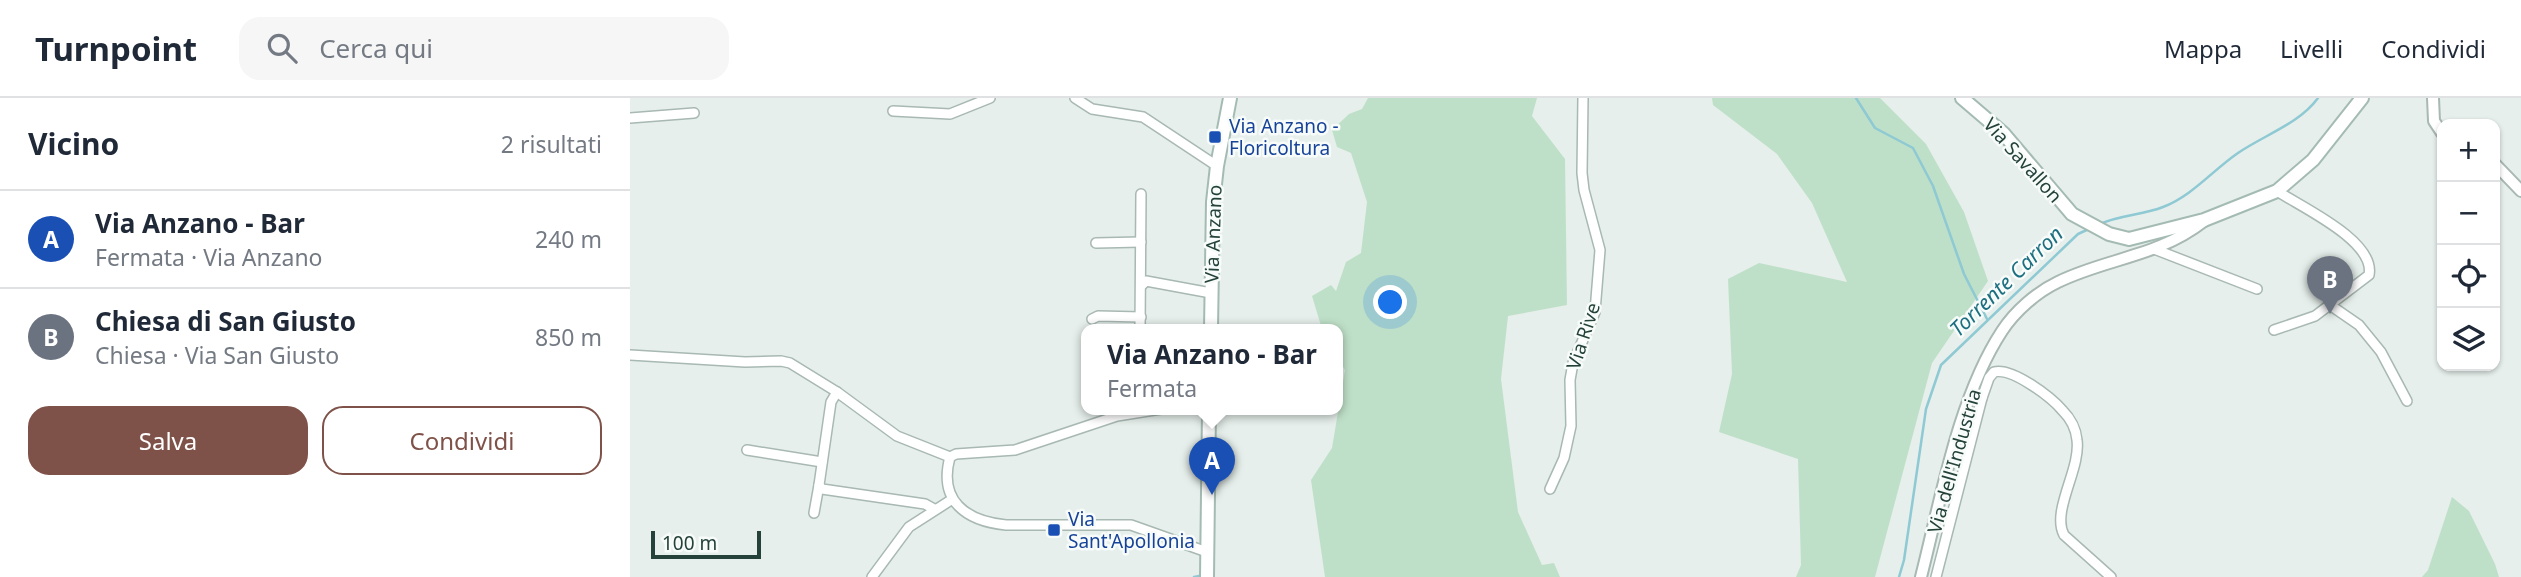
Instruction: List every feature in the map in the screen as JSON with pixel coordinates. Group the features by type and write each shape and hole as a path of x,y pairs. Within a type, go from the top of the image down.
{"main road":[{"name":"Via Anzano","path":"1211,324 1213,202 1230,98"},
{"name":"Via Savallon","path":"1962,98 2003,133 2079,219 2118,237 2139,238 2204,220 2277,191 2313,160 2362,98"},
{"path":"1207,577 1209,415"}],"street":[{"path":"893,111 950,114 990,98"},
{"path":"1075,98 1092,109 1143,117 1217,166"},
{"name":"Via Rive","path":"1550,489 1564,458 1571,426 1570,380 1573,363 1595,312 1600,250 1582,173 1583,98"},
{"path":"2433,98 2434,121 2437,126"},
{"path":"630,118 694,113"},
{"path":"2500,169 2521,191"},
{"path":"2274,330 2315,316 2369,275 2370,268 2365,254 2337,228 2277,191"},
{"path":"1140,324 1141,194"},
{"name":"Via dell'Industria","path":"1921,577 1955,444 1977,397 2002,331 2031,300 2056,283 2154,249 2187,234 2204,220"},
{"path":"1096,243 1141,242"},
{"path":"2154,249 2257,289"},
{"path":"1142,285 1146,281 1211,293"},
{"path":"2330,305 2358,325 2381,352 2407,401"},
{"path":"1092,319 1098,316 1141,317"},
{"path":"630,355 745,362 781,361 799,368 837,392 897,436 950,457 969,452 1028,447 1122,415"},
{"path":"1936,577 1977,397 1994,372 2003,371 2052,400 2071,421 2077,440 2077,463 2060,515 2061,528 2064,535 2111,577"},
{"path":"814,513 831,402 837,392"},
{"path":"747,450 822,462"},
{"path":"950,457 948,485 951,500 971,515 996,524 1131,525 1207,552"},
{"path":"819,485 822,489 925,504 934,509"},
{"path":"872,577 904,532 934,509 951,500"}],"green space":[{"path":"1368,98 1537,98 1532,116 1565,159 1567,305 1508,316 1501,379 1518,512 1542,565 1554,563 1560,577 1325,577 1311,480 1332,448 1338,415 1343,415 1343,324 1320,324 1312,296 1331,285 1336,291 1346,262 1361,253 1367,202 1351,153 1337,147 1332,130 1349,114 1362,109"},
{"path":"1712,98 1880,98 1926,144 1964,212 1988,281 1932,363 1875,577 1796,577 1801,565 1798,459 1719,432 1732,374 1728,279 1759,263 1847,282 1812,203 1777,154 1713,105"},
{"path":"2452,497 2469,511 2499,577 2422,577 2428,570"}],"waterway":[{"path":"1856,98 1875,128 1913,148 1933,186 1964,274 1987,319"},
{"name":"Torrente Carron","path":"2100,224 2155,210 2174,202 2238,153 2301,115 2318,98"},
{"name":"Torrente Carron","path":"1899,577 1904,560 1926,409 1941,365 2078,234 2091,228"},
{"path":"1194,577 1199,576"}],"place":[{"name":"Via Anzano - Floricoltura","path":"1215,137"},
{"name":"Chiesa di San Giusto","path":"2330,314"},
{"name":"Via Anzano - Bar","path":"1212,495"},
{"name":"Via Sant'Apollonia","path":"1054,530"}]}
